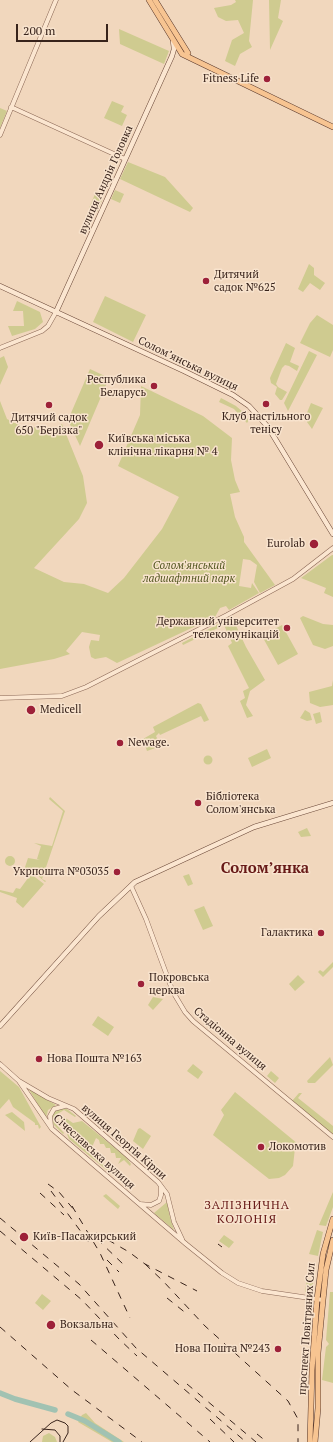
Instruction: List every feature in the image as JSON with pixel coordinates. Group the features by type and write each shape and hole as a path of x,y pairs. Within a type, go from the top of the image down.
{"main road":[{"path":"149,0 178,49 187,55 333,127"},
{"path":"154,0 187,55"},
{"path":"173,40 173,55 187,55"},
{"path":"178,49 179,41"},
{"name":"вулиця Андрія Головка","path":"56,312 124,159 173,55 178,49"},
{"name":"Соломʼянська вулиця","path":"0,286 216,387 249,406 268,427 333,534"},
{"path":"0,1026 99,916 139,880 254,827 333,803"},
{"name":"проспект Повітряних Сил","path":"310,1442 323,1254 333,1219"},
{"name":"проспект Повітряних Сил","path":"315,1442 318,1408 320,1300 333,1240"}],"street":[{"path":"0,135 1,129 56,0"},
{"path":"11,107 124,159"},
{"path":"0,348 42,331 48,326 56,312"},
{"path":"0,698 62,696 86,687 288,582 333,548"},
{"name":"Стадіонна вулиця","path":"131,886 147,923 173,992 185,1012 196,1024 333,1138"},
{"name":"Січеславська вулиця","path":"0,1064 19,1080 52,1129 222,1273 238,1283 262,1291 320,1300"},
{"name":"вулиця Георгія Кірпи","path":"19,1080 48,1098 68,1106 161,1185 167,1194 177,1230 186,1244"},
{"path":"52,1129 50,1116 54,1109 60,1106 68,1106"},
{"path":"140,1204 151,1204 158,1201 161,1195 161,1185"}],"green space":[{"path":"235,0 253,0 249,41 252,47 240,54 235,66 225,61 232,40 244,33 238,20 226,21 218,17 214,8 231,5 236,2"},
{"path":"269,0 281,0 278,18 283,21 270,50"},
{"path":"119,29 169,51 164,64 120,44"},
{"path":"112,101 124,106 121,112 127,115 122,126 104,118"},
{"path":"0,108 7,111 0,128"},
{"path":"128,162 165,177 193,208 190,212 120,179"},
{"path":"115,190 124,194 120,203 111,199"},
{"path":"95,194 103,198 97,212 89,208"},
{"path":"309,264 314,268 314,275 325,283 320,290 310,283 303,292 298,289"},
{"path":"105,296 146,315 133,342 93,322"},
{"path":"17,301 40,312 43,322 35,329 12,336 8,326 24,326 23,311 13,311"},
{"path":"317,315 333,325 333,350 330,357 300,343 310,323"},
{"path":"286,343 295,348 290,362 299,366 297,371 285,365 282,368 276,384 278,387 287,392 282,400 280,400 275,394 277,387 271,383 270,378"},
{"path":"309,351 317,355 288,411 284,403"},
{"path":"4,356 8,367 0,385 0,358"},
{"path":"90,369 109,378 80,446 68,420"},
{"name":"Солом'янський ладшафтний парк","path":"141,386 203,416 232,438 231,460 235,480 240,492 230,494 235,517 244,537 244,542 275,585 260,593 254,582 257,565 250,560 243,559 239,586 251,588 252,583 259,593 229,610 226,606 220,608 215,617 117,663 106,657 95,659 91,657 89,647 91,640 99,641 100,635 82,632 66,651 70,654 54,659 0,669 0,401 7,419 23,427 56,428 62,424 83,476 87,503 79,519 34,568 64,582 84,584 108,593 124,578 162,529 179,497 118,466 140,415"},
{"path":"221,398 236,406 244,413 243,414 249,420 247,423 234,409 219,402"},
{"path":"311,403 323,408 312,429 307,422 306,415"},
{"path":"332,555 333,597 324,593 326,588 301,578"},
{"path":"303,616 323,624 333,625 333,646 325,649 313,645 300,618"},
{"path":"232,617 246,647 265,680 250,691 246,705 253,716 247,718 240,701 245,698 243,691 249,688 228,646 232,643 224,625 183,645 182,643"},
{"path":"282,625 298,654 278,665 262,636"},
{"path":"333,680 333,705 320,707 310,703 309,692 332,686"},
{"path":"198,703 201,704 209,720 204,722 201,716 160,735 159,733 156,736 161,746 147,751 143,739 155,732 153,727"},
{"path":"305,710 310,713 312,720 307,721 300,718"},
{"path":"320,712 322,722 316,724 313,714"},
{"path":"267,749 271,758 252,767 248,758"},
{"path":"206,756 210,756 212,760 210,764 206,764 204,762 204,758"},
{"path":"50,797 65,811 42,879 46,881 45,882 36,874 24,870 28,858 40,860 37,859 41,846 34,843 52,846 63,811 49,799"},
{"path":"307,828 311,836 301,837 298,832"},
{"path":"10,856 15,861 10,866 5,861"},
{"path":"31,874 44,884 23,908 16,902 17,898 0,892 0,890 13,893 16,888 20,889"},
{"path":"189,874 193,884 188,886 183,876"},
{"path":"204,906 213,926 203,930 194,910"},
{"path":"333,962 333,967 323,977 318,972 320,970 323,972"},
{"path":"298,975 305,982 295,991 289,984"},
{"path":"153,997 163,999 153,1010 148,1005"},
{"path":"98,1016 114,1027 108,1036 92,1025"},
{"path":"330,1057 333,1065 315,1083 308,1083 307,1081"},
{"path":"193,1064 203,1072 198,1079 187,1071"},
{"path":"0,1071 19,1087 41,1127 39,1129 38,1125 35,1125 35,1123 13,1107 9,1099 0,1109"},
{"path":"271,1071 279,1078 275,1083 267,1076"},
{"path":"28,1088 56,1105 48,1110 46,1118"},
{"name":"Локомотив","path":"235,1092 298,1144 295,1148 293,1166 285,1175 279,1178 269,1179 213,1135 224,1115 221,1110"},
{"path":"299,1093 302,1093 298,1098 333,1126 333,1135 292,1101"},
{"path":"61,1108 67,1109 76,1116 75,1117 64,1110 56,1115 54,1122 64,1133 63,1134 54,1125 52,1119 54,1112"},
{"path":"12,1112 24,1122 25,1131 5,1115"},
{"path":"64,1117 73,1123 82,1121 126,1157 131,1164 130,1166 124,1160 118,1164 121,1158 116,1158 115,1153 111,1153 110,1148 106,1148 104,1144 100,1144 99,1140 96,1138 92,1147 93,1156 99,1157 99,1161 103,1160 104,1164 110,1166 111,1170 117,1167 113,1171 115,1176 109,1172 69,1139 67,1134 69,1128 61,1120"},
{"path":"140,1128 151,1136 143,1149 133,1141 138,1129"},
{"path":"333,1192 333,1207 326,1226 319,1225"},
{"path":"106,1194 120,1206 118,1209 103,1196"},
{"path":"167,1202 170,1217 174,1230 154,1213"},
{"path":"317,1230 323,1232 318,1256 309,1254"},
{"path":"224,1235 234,1242 229,1248 219,1241"},
{"path":"307,1279 311,1280 313,1283 313,1293 305,1292"},
{"path":"330,1292 333,1292 333,1383 322,1380 326,1347 329,1344 326,1340"},
{"path":"42,1294 51,1301 43,1310 35,1303"},
{"path":"86,1413 95,1423 124,1442 112,1442 78,1422 82,1415"},
{"path":"49,1433 55,1437 57,1442 42,1442 43,1436"}],"waterway":[{"path":"0,1393 15,1399 55,1410"},
{"path":"68,1414 85,1421 119,1442"}],"tram line":[{"path":"30,1442 51,1423 57,1420 68,1426 68,1433 63,1442"},
{"path":"42,1429 55,1430 60,1436 60,1442"}],"railway":[{"path":"48,1184 59,1192 75,1211"},
{"path":"51,1191 90,1244"},
{"path":"40,1193 64,1215"},
{"path":"72,1206 100,1253 130,1318"},
{"path":"0,1218 79,1284 136,1348 246,1442"},
{"path":"0,1231 82,1300 137,1356"},
{"path":"96,1233 129,1252 145,1264 197,1291"},
{"path":"97,1239 124,1265"},
{"path":"218,1244 222,1247"},
{"path":"107,1260 119,1272"},
{"path":"145,1264 205,1326 288,1401 298,1419 298,1442"},
{"path":"167,1298 187,1314"},
{"path":"0,1327 72,1390 142,1442"},
{"path":"91,1340 210,1442"},
{"path":"187,1384 256,1442"},
{"path":"210,1419 234,1442"},
{"path":"257,1434 267,1442"}],"place":[{"name":"Fitness Life","path":"267,79"},
{"name":"Дитячий садок №625","path":"206,281"},
{"name":"Республика Беларусь","path":"154,386"},
{"name":"Клуб настільного тенісу","path":"266,404"},
{"name":"Дитячий садок 650 \"Берізка\"","path":"49,405"},
{"name":"Київська міська клінічна лікарня № 4","path":"99,445"},
{"name":"Eurolab","path":"314,544"},
{"name":"Державний університет телекомунікацій","path":"287,628"},
{"name":"Medicell","path":"31,710"},
{"name":"Newage.","path":"120,743"},
{"name":"Бібліотека Солом'янська","path":"198,803"},
{"name":"Укрпошта №03035","path":"117,872"},
{"name":"Галактика","path":"321,933"},
{"name":"Покровська церква","path":"141,984"},
{"name":"Нова Пошта №163","path":"39,1059"},
{"name":"Локомотив","path":"261,1147"},
{"name":"Київ-Пасажирський","path":"24,1237"},
{"name":"Вокзальна","path":"51,1325"},
{"name":"Нова Пошта №243","path":"278,1349"}],"district":[{"name":"Соломʼянка","path":"265,869"},
{"name":"ЗАЛІЗНИЧНА КОЛОНІЯ","path":"247,1213"}]}
